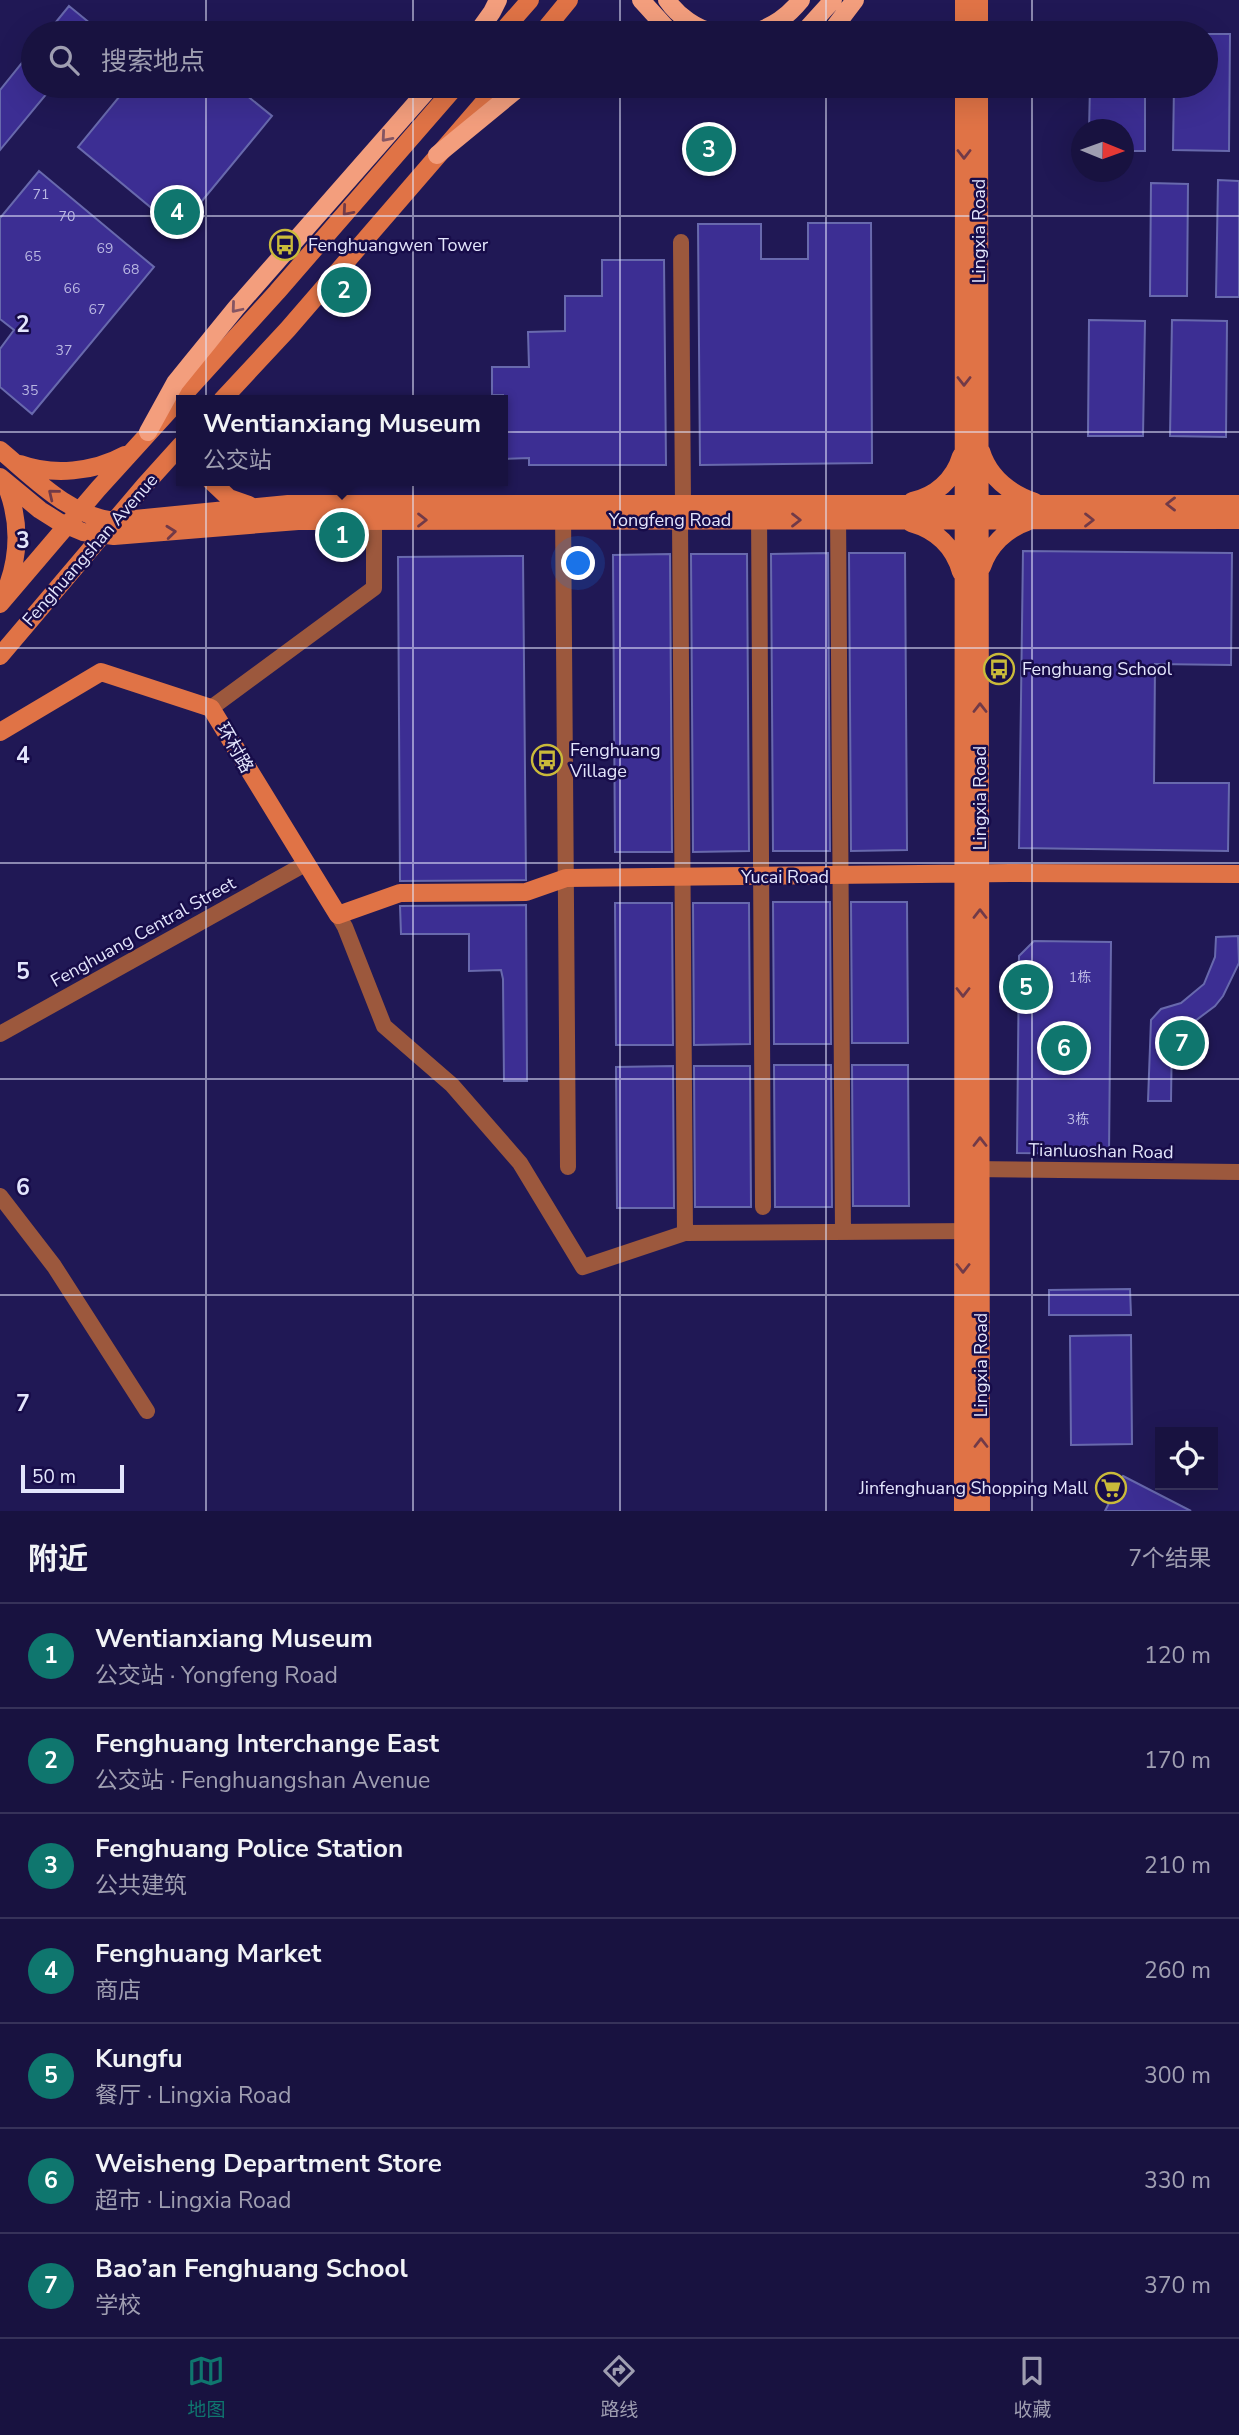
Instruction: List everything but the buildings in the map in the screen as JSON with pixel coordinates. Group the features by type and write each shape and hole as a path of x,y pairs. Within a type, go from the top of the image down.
{"main road":[{"path":"486,21 498,0"},
{"path":"642,0 660,21"},
{"path":"667,0 687,21"},
{"path":"779,21 801,0"},
{"path":"814,21 834,0"},
{"path":"839,21 855,0"},
{"path":"148,432 175,383 236,308 420,98"},
{"path":"437,155 506,98"}],"street":[{"path":"512,21 530,0"},
{"path":"552,21 569,0"},
{"path":"964,0 964,21"},
{"path":"979,0 979,21"},
{"name":"Fenghuangshan Avenue","path":"182,395 264,306 446,98"},
{"path":"227,395 288,329 487,98"},
{"name":"Lingxia Road","path":"964,98 972,512 972,1231 981,1511"},
{"name":"Lingxia Road","path":"971,440 979,98"},
{"path":"681,242 685,1233"},
{"name":"Fenghuangshan Avenue","path":"0,604 176,402"},
{"path":"971,440 1001,483 1044,512 1003,536 987,555 972,583 944,542 896,512 946,482 971,440"},
{"path":"0,450 62,501 96,518 114,521"},
{"path":"15,463 43,470 76,470 110,462 131,451"},
{"name":"Fenghuangshan Avenue","path":"0,656 176,451"},
{"path":"0,604 17,549 16,514 3,480"},
{"name":"Yongfeng Road","path":"3,480 40,510 66,526 103,535 127,536 278,521 563,512"},
{"path":"216,486 229,498 259,506"},
{"name":"Yongfeng Road","path":"114,521 259,506 563,512 1044,512 1239,504"},
{"path":"563,512 568,1167"},
{"path":"759,512 763,1207"},
{"path":"838,512 843,1232"},
{"name":"Yongfeng Road","path":"1044,512 1239,520"},
{"path":"211,708 374,588 374,520"},
{"name":"环村路","path":"0,732 101,671 211,708 338,915"},
{"name":"Fenghuang Central Street","path":"0,1034 305,864"},
{"name":"Yucai Road","path":"338,915 400,893 526,892 566,878 1239,874"},
{"path":"338,915 384,1026 452,1085 520,1163 583,1267 685,1233 972,1231"},
{"name":"Tianluoshan Road","path":"972,1169 1239,1172"},
{"path":"0,1196 54,1266 147,1411"},
{"name":"Lingxia Road","path":"963,1511 972,1231"}],"place":[{"name":"Fenghuang Police Station","path":"709,149"},
{"name":"Fenghuang Market","path":"177,212"},
{"name":"Fenghuangwen Tower","path":"285,245"},
{"name":"Fenghuang Interchange East","path":"344,290"},
{"name":"Wentianxiang Museum","path":"342,535"},
{"name":"Fenghuang School","path":"999,669"},
{"name":"Fenghuang Village","path":"547,760"},
{"name":"Kungfu","path":"1026,987"},
{"name":"Bao’an Fenghuang School","path":"1182,1043"},
{"name":"Weisheng Department Store","path":"1064,1048"},
{"name":"Jinfenghuang Shopping Mall","path":"1111,1488"}]}
